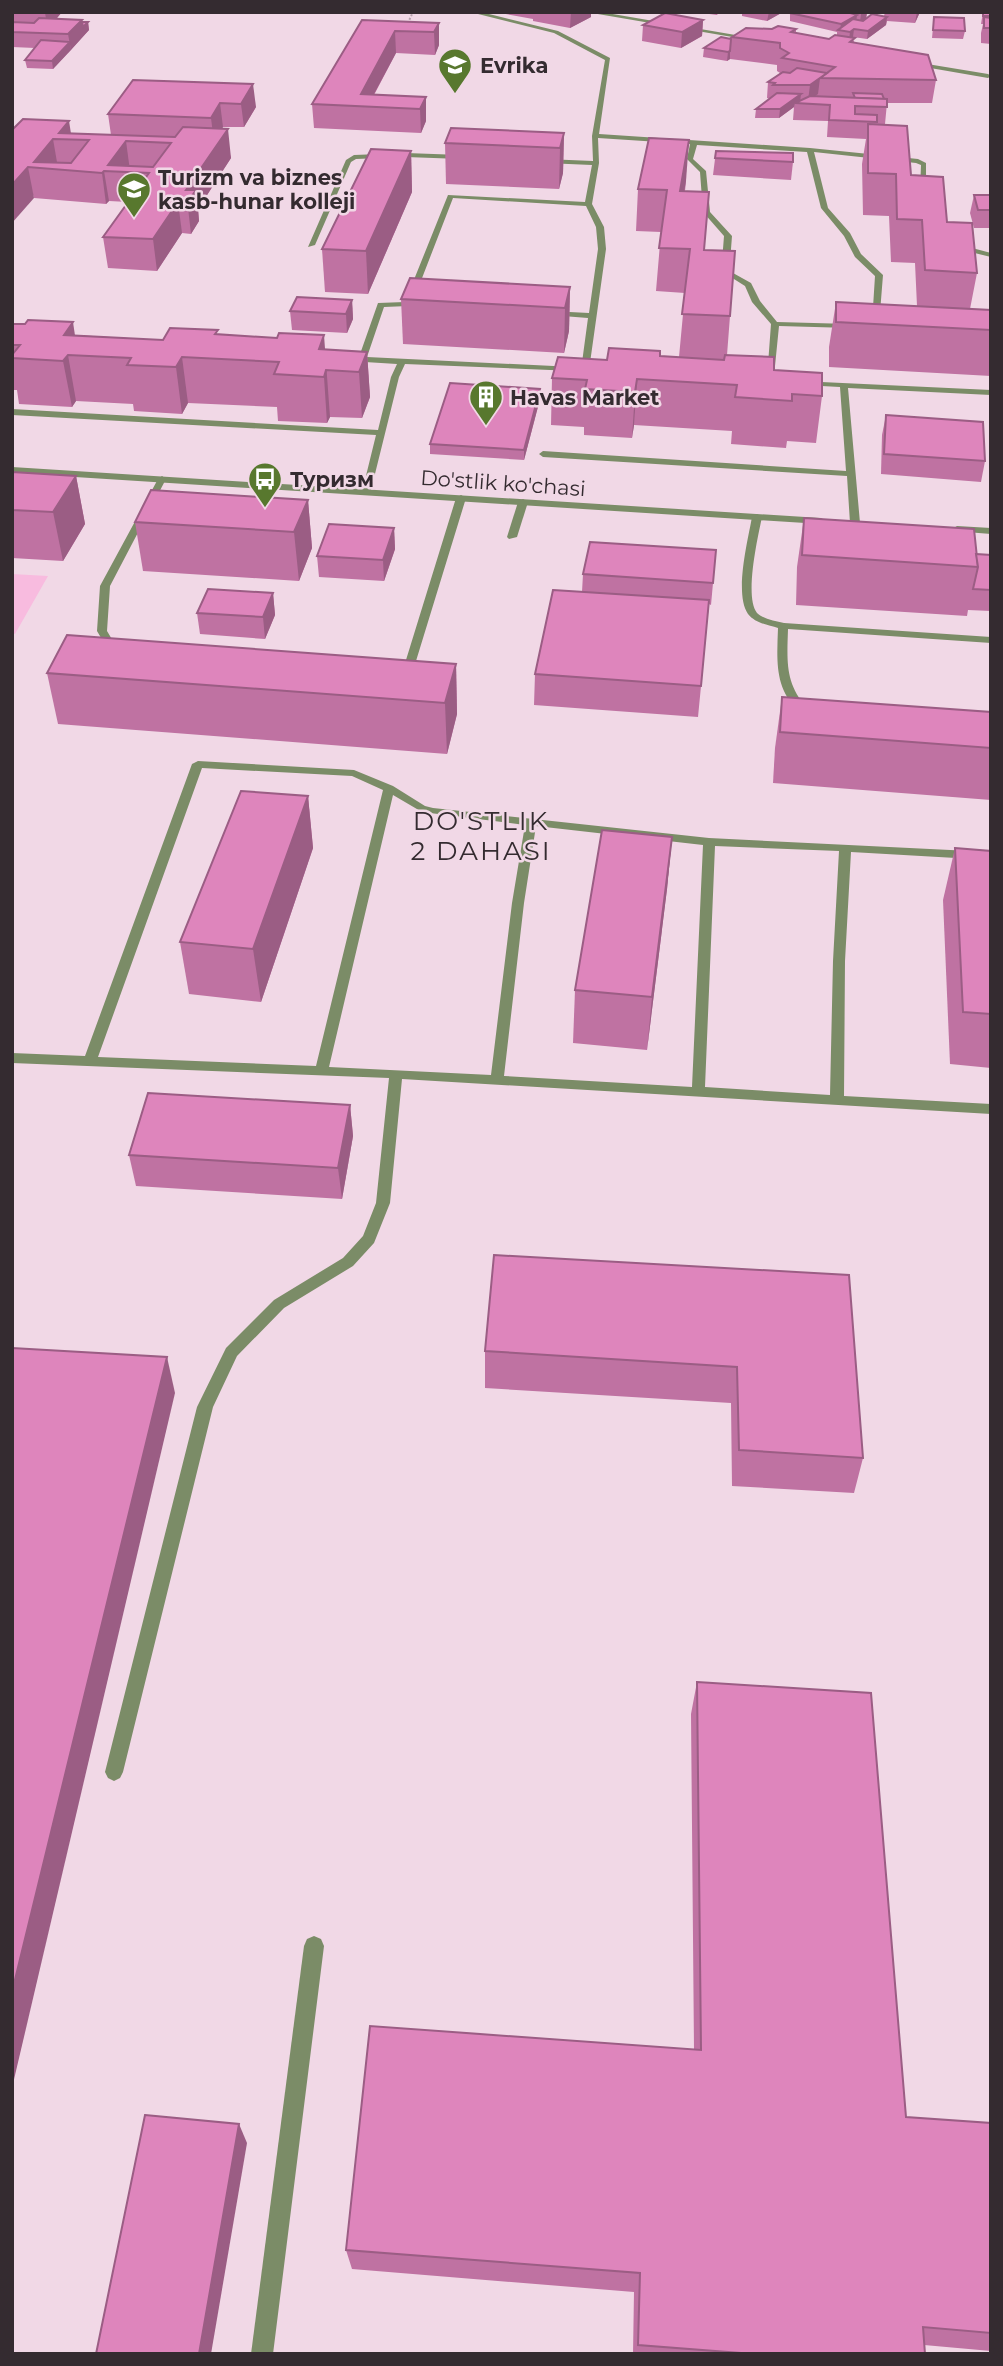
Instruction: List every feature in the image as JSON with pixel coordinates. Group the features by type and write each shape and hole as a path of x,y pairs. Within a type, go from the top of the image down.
{"street":[{"path":"473,12 556,32 608,59 594,136 596,163 588,204 600,227 602,249 585,370"},
{"path":"589,12 754,39"},
{"path":"906,63 988,76"},
{"path":"594,136 810,150 918,161 924,164 922,198"},
{"path":"694,142 690,159 703,170 707,212 728,236 726,262 730,274 748,285 756,302 775,324 769,380"},
{"path":"810,150 825,208 847,235 858,255 879,275 876,327"},
{"path":"311,245 348,161 354,157 406,155 474,158"},
{"path":"541,161 596,163"},
{"path":"408,304 450,197 588,204"},
{"path":"954,243 959,248 991,255"},
{"path":"362,360 381,305 422,305"},
{"path":"541,312 594,316"},
{"path":"775,324 888,328"},
{"path":"335,358 598,370"},
{"path":"367,492 395,377 402,362"},
{"path":"756,380 782,382"},
{"path":"794,382 991,393"},
{"path":"844,386 855,523"},
{"path":"12,412 382,433"},
{"path":"544,454 851,474"},
{"name":"Do'stlik ko'chasi","path":"12,470 831,522"},
{"path":"120,654 111,649 102,631 105,586 162,479"},
{"path":"389,679 411,661 461,498"},
{"path":"512,537 523,502"},
{"path":"757,517 747,594 749,608 755,616 783,626 991,640"},
{"path":"843,522 869,524"},
{"path":"950,529 991,531"},
{"path":"783,626 785,685 790,700 800,708 813,712"},
{"path":"90,1061 198,764 354,773 389,788 422,809 531,822 709,842 991,856"},
{"path":"322,1070 389,788"},
{"path":"497,1080 517,903 531,822"},
{"path":"698,1092 709,842"},
{"path":"837,1100 839,961 845,848"},
{"path":"12,1058 322,1070 991,1109"},
{"path":"114,1772 205,1407 231,1352 279,1304 348,1262 369,1239 383,1203 396,1074"},
{"path":"262,2354 314,1946"}],"path":[{"path":"403,33 413,12"}],"shaded area":[{"path":"12,574 48,576 15,634 12,633"}],"building":[{"path":"847,12 857,15 841,24 790,13"},
{"path":"983,12 991,12 991,16 983,16"},
{"path":"665,13 703,20 682,32 643,25"},
{"path":"872,14 887,17 868,31 838,30 853,19 863,21"},
{"path":"934,17 964,18 965,31 933,30"},
{"path":"984,17 991,18 991,28 984,28"},
{"path":"39,18 82,20 68,34 12,32 12,22 34,23"},
{"path":"362,20 439,23 434,32 395,31 361,94 426,97 420,109 312,104"},
{"path":"778,26 796,29 791,32 829,39 835,35 855,38 850,42 928,55 936,80 820,78 835,67 782,58 789,53 780,48 780,43 732,37 746,28 772,29"},
{"path":"721,37 731,39 730,51 704,48"},
{"path":"41,40 70,42 52,61 25,60"},
{"path":"797,68 827,73 810,85 773,85 775,83 768,82 783,72 790,73"},
{"path":"133,80 253,84 241,104 220,103 211,118 108,114"},
{"path":"777,93 801,94 780,109 756,109"},
{"path":"853,93 882,94 884,99 855,98"},
{"path":"810,96 887,99 887,107 855,106 855,114 877,115 877,122 829,120 830,105 795,103"},
{"path":"23,119 69,121 59,133 175,137 183,127 228,129 186,190 196,190 187,203 178,202 153,239 103,237 149,173 102,173 28,167 12,185 12,130","holes":["53,139 89,140 71,163 34,162","126,141 171,143 153,167 108,165"]},
{"path":"868,124 907,126 911,175 943,177 947,222 972,223 977,273 925,270 922,220 897,219 896,174 868,173"},
{"path":"451,128 564,133 560,148 445,143"},
{"path":"649,138 689,140 680,191 709,192 704,250 735,251 730,316 682,314 690,249 659,248 667,190 638,189"},
{"path":"371,149 411,151 366,251 322,249"},
{"path":"716,151 793,153 793,162 715,158"},
{"path":"974,195 991,195 991,210 978,210"},
{"path":"410,278 570,287 565,308 401,299"},
{"path":"297,297 352,300 346,314 290,311"},
{"path":"836,302 991,310 991,330 836,322"},
{"path":"28,320 73,322 64,335 163,340 170,328 218,330 215,334 277,338 279,333 324,335 319,349 367,352 359,372 326,370 324,377 274,374 279,362 182,357 176,367 127,365 131,358 68,355 63,361 12,358 20,345 12,345 12,324 25,324"},
{"path":"609,348 660,351 660,356 724,360 725,355 774,357 774,370 822,373 822,396 792,394 792,401 735,397 737,385 637,379 635,392 585,389 587,380 552,378 558,357 607,360"},
{"name":"Havas Market","path":"450,383 540,389 524,450 430,444"},
{"path":"886,415 983,422 985,461 884,454"},
{"path":"12,472 76,476 53,512 12,510"},
{"path":"151,490 308,500 294,532 135,522"},
{"path":"804,518 974,529 978,567 802,555"},
{"path":"329,524 394,528 383,560 317,556"},
{"path":"590,542 716,550 713,583 583,574"},
{"path":"976,554 991,555 991,590 973,589 978,567"},
{"path":"208,589 273,593 263,617 197,613"},
{"path":"553,590 709,600 701,686 535,674"},
{"path":"67,635 456,664 445,703 47,673"},
{"path":"782,697 991,712 991,748 780,732"},
{"path":"241,791 308,796 253,949 180,942"},
{"path":"602,830 672,837 652,997 575,990"},
{"path":"955,848 991,851 991,1014 963,1012"},
{"path":"148,1093 350,1105 338,1168 129,1155"},
{"path":"494,1255 849,1275 863,1458 739,1450 737,1367 485,1351"},
{"path":"12,1348 167,1357 12,1992"},
{"path":"697,1682 871,1693 906,2117 991,2123 991,2333 923,2327 925,2354 754,2354 638,2345 640,2273 346,2250 370,2026 701,2050"},
{"path":"145,2115 239,2124 199,2354 96,2354"}],"place":[{"name":"Evrika","path":"455,95"},
{"name":"Turizm va biznes kasb-hunar kolleji","path":"134,219"},
{"name":"Havas Market","path":"486,427"},
{"name":"Туризм","path":"265,509"}],"district":[{"name":"DO'STLIK 2 DAHASI","path":"481,836"}]}
